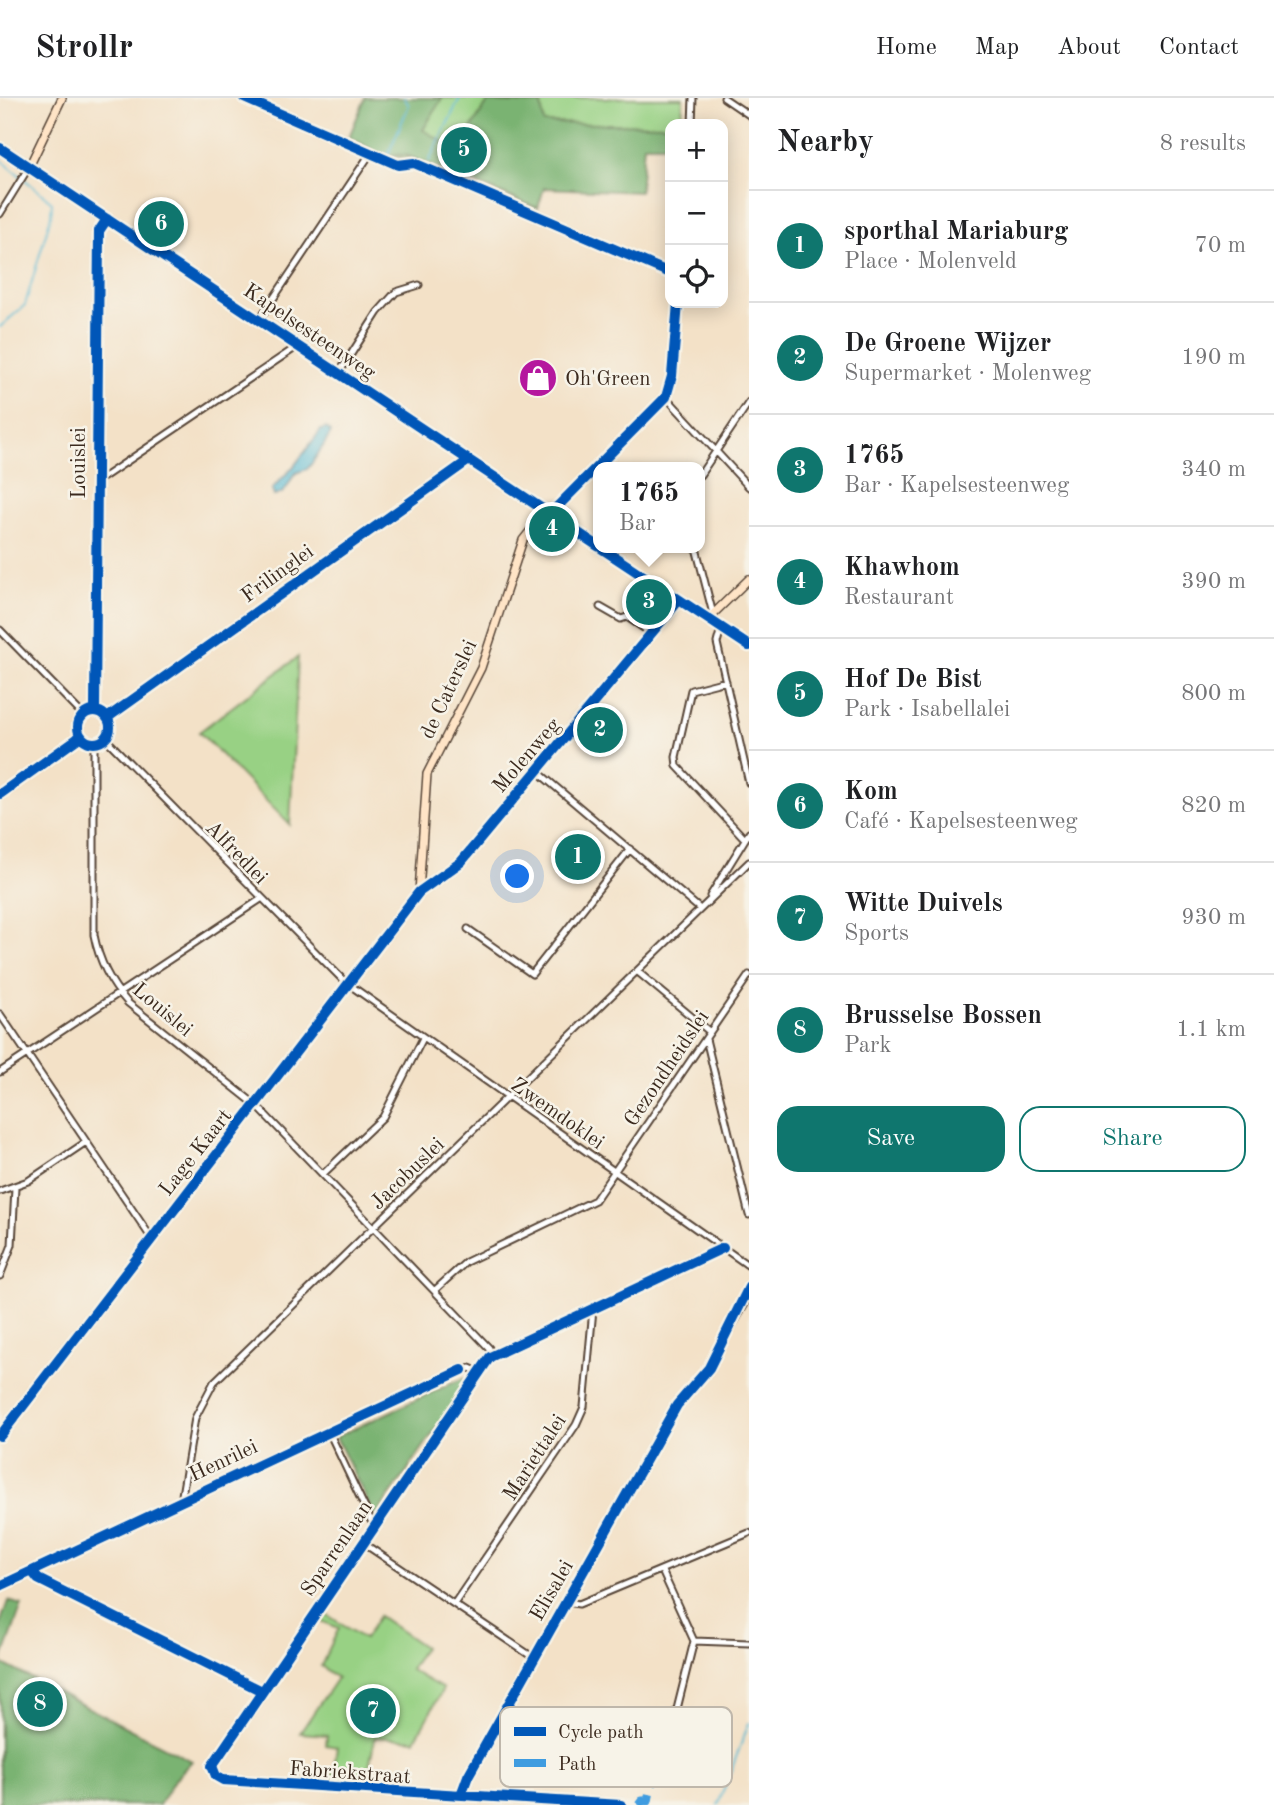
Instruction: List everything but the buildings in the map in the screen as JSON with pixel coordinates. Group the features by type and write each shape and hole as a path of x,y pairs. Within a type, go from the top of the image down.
{"main road":[{"name":"Kapelsesteenweg","path":"0,148 593,542"},
{"name":"Kapelsesteenweg","path":"609,553 679,600 711,617 721,628 749,646"}],"street":[{"path":"0,214 29,167 62,98"},
{"path":"243,98 398,166 414,163 665,271"},
{"path":"692,119 693,98"},
{"path":"724,98 749,115"},
{"path":"259,320 370,154"},
{"name":"Louislei","path":"95,711 99,231 107,219"},
{"path":"339,373 378,312 396,292 419,285"},
{"path":"599,462 666,397 672,376 678,308"},
{"path":"98,481 298,346"},
{"path":"666,397 749,487"},
{"path":"705,467 749,402"},
{"name":"Frilinglei","path":"107,718 469,460"},
{"path":"548,512 593,468"},
{"name":"de Caterslei","path":"419,892 427,774 481,668 523,540 548,512"},
{"path":"697,553 711,617"},
{"path":"711,617 749,579"},
{"name":"Molenweg","path":"419,892 461,862 679,600"},
{"path":"600,607 621,619 627,617 651,633"},
{"path":"721,628 717,643 749,783"},
{"path":"0,630 83,715"},
{"path":"726,681 691,690 676,757 683,776 745,839"},
{"path":"95,711 107,718 110,728 105,738 94,742 82,736 78,725 83,715 95,711"},
{"path":"0,794 82,736"},
{"name":"Alfredlei","path":"105,738 261,899 349,985"},
{"name":"Louislei","path":"94,742 94,935 103,967 120,994 256,1105 489,1348"},
{"path":"538,772 700,909"},
{"name":"Jacobuslei","path":"181,1501 193,1426 209,1389 700,909 749,833"},
{"path":"468,929 532,974 630,849"},
{"name":"Jacobuslei","path":"709,897 749,862"},
{"name":"Lage Kaart","path":"0,1436 419,892"},
{"path":"0,1072 261,899"},
{"path":"638,972 710,1032"},
{"name":"Gezondheidslei","path":"435,1290 466,1262 586,1206 595,1199 749,975"},
{"name":"Zwemdoklei","path":"349,985 749,1266"},
{"path":"0,1014 152,1239"},
{"path":"323,1174 383,1117 423,1038"},
{"path":"706,1039 749,1216"},
{"path":"0,1191 16,1188 86,1142"},
{"path":"0,1276 12,1245 16,1188"},
{"path":"593,1309 723,1248"},
{"name":"Elisalei","path":"507,1707 677,1405 709,1368 749,1297"},
{"name":"Sparrenlaan","path":"212,1766 480,1372 495,1354 593,1309"},
{"name":"Mariettalei","path":"454,1604 576,1425 584,1407 593,1309"},
{"name":"Henrilei","path":"0,1586 463,1370 470,1368 480,1372"},
{"name":"Sparrenlaan","path":"329,1432 374,1527"},
{"path":"566,1602 579,1604 749,1533"},
{"path":"363,1543 534,1658"},
{"path":"32,1571 38,1579 262,1691"},
{"path":"662,1571 694,1641 678,1707"},
{"path":"694,1641 749,1643"},
{"name":"Elisalei","path":"461,1795 468,1776 500,1719"},
{"name":"Fabriekstraat","path":"212,1766 216,1776 223,1780 621,1805"}],"green space":[{"path":"365,98 442,98 423,130 457,150 488,102 541,104 544,123 665,125 665,145 644,145 640,192 544,188 538,208 406,155 380,154 349,137"},
{"path":"389,98 683,98 682,119 665,119 665,138 544,129 537,209 419,159 384,156 402,104"},
{"path":"298,657 290,825 199,732"},
{"path":"463,1378 467,1384 375,1517 336,1437"},
{"path":"8,1601 22,1605 1,1663 192,1761 174,1780 159,1805 0,1805 0,1624"},
{"path":"326,1614 364,1639 379,1616 424,1647 410,1670 443,1689 415,1740 375,1737 366,1782 332,1780 337,1747 326,1745 327,1735 300,1733 337,1678 321,1666 339,1628 321,1621"}],"water":[{"path":"326,428 331,432 309,467 296,473 285,490 274,496 272,489 294,466 321,430"}],"waterway":[{"path":"387,157 409,105 404,98"},
{"path":"429,161 460,98"},
{"path":"0,159 52,202 51,216 25,305 0,327"},
{"path":"732,1768 749,1723"},
{"path":"718,1805 725,1787"}],"marked path":[{"path":"639,1805 642,1801 648,1801 651,1787"}],"cycle path":[{"path":"244,98 398,165 414,163 665,271"},
{"path":"0,148 593,543"},
{"path":"95,711 99,231 107,219"},
{"path":"602,462 666,397 672,376 678,308"},
{"path":"107,718 469,460"},
{"path":"550,514 593,471"},
{"path":"609,553 749,646"},
{"path":"0,1436 419,892 461,862 679,600"},
{"path":"94,711 105,716 110,727 105,738 94,743 83,738 78,727 83,716 94,711"},
{"path":"0,794 81,736"},
{"path":"621,1805 223,1780 216,1776 212,1766 490,1357 723,1248"},
{"path":"507,1707 677,1405 709,1368 749,1287"},
{"path":"0,1586 462,1370"},
{"path":"32,1571 38,1579 262,1691"},
{"path":"461,1795 468,1776 500,1719"}],"place":[{"name":"Hof De Bist","path":"464,150"},
{"name":"Kom","path":"161,224"},
{"name":"Oh'Green","path":"538,378"},
{"name":"Khawhom","path":"552,529"},
{"name":"1765","path":"649,602"},
{"name":"De Groene Wijzer","path":"600,730"},
{"name":"sporthal Mariaburg","path":"578,857"},
{"name":"Brusselse Bossen","path":"40,1704"},
{"name":"Witte Duivels","path":"373,1711"}]}
